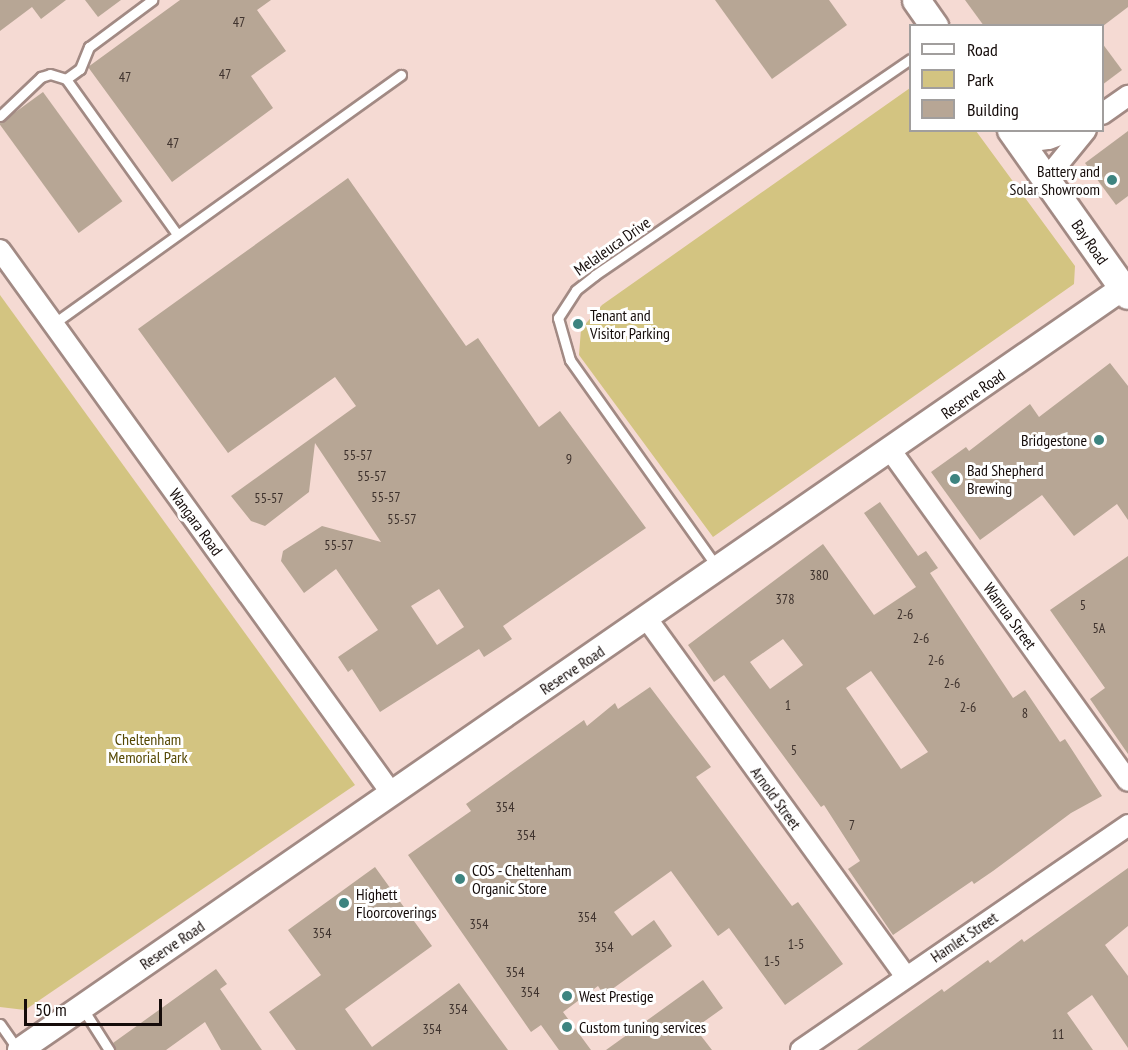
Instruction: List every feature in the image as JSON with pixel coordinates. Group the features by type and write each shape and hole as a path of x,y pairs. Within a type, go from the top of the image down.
{"main road":[{"path":"916,0 933,24"},
{"name":"Bay Road","path":"1015,136 1126,291"}],"street":[{"path":"1104,113 1128,96"},
{"path":"1015,136 1049,140 1068,132"},
{"path":"1046,179 1084,132"},
{"name":"Wangara Road","path":"0,250 392,794"},
{"name":"Reserve Road","path":"19,1050 1126,291"},
{"name":"Wanrua Street","path":"891,452 1128,781"},
{"name":"Arnold Street","path":"647,619 906,977"},
{"name":"Hamlet Street","path":"801,1050 1128,825"}],"lane":[{"path":"66,79 80,69 89,47 152,0"},
{"name":"Melaleuca Drive","path":"718,569 570,360 558,318 576,290 595,275 909,60"},
{"path":"0,116 41,77 50,74 66,79 177,234"},
{"path":"53,324 401,75"},
{"path":"82,1007 109,1050"},
{"path":"0,1024 19,1050"}],"green space":[{"path":"909,89 909,132 977,132 1075,266 1074,284 713,537 579,355 581,329 602,305"},
{"name":"Cheltenham Memorial Park","path":"0,295 355,785 25,1010 0,1007"}],"building":[{"path":"0,0 66,0 41,19 32,7 0,31"},
{"path":"85,0 121,0 98,17"},
{"path":"180,0 271,0 257,10 286,51 251,76 273,108 172,182 88,67"},
{"path":"715,0 829,0 847,25 772,79"},
{"path":"965,0 1128,0 1128,7 1104,25 983,24"},
{"path":"1104,46 1122,70 1104,84"},
{"path":"43,92 122,201 79,233 0,125"},
{"name":"Battery and Solar Showroom","path":"1128,131 1128,196 1116,205 1085,163"},
{"path":"348,178 466,346 478,338 539,427 560,411 646,528 503,626 512,639 484,657 479,649 380,712 352,669 348,672 338,657 378,630 336,569 304,593 281,561 283,551 322,526 381,542 315,443 309,492 265,526 251,521 231,496 356,406 335,377 228,453 138,329","holes":["439,589 464,627 437,645 411,606"]},
{"path":"1110,363 1128,386 1128,520 1117,504 1074,536 1042,495 980,540 931,472 966,447 969,451 1030,404 1039,417"},
{"path":"880,502 918,556 926,551 938,568 930,573 1013,698 1025,690 1060,742 1065,739 1102,796 1071,813 993,871 974,884 972,881 893,935 848,869 860,861 824,805 821,807 724,675 714,682 688,645 823,544 874,615 916,587 864,513","holes":["783,639 803,665 770,689 750,662","871,671 928,752 901,769 846,688"]},
{"path":"1128,556 1128,754 1090,699 1105,688 1050,610"},
{"path":"650,687 711,767 696,777 792,906 798,902 843,964 785,1005 729,928 718,936 671,871 614,912 632,936 654,920 672,946 604,995 598,986 563,1012 591,1050 559,1050 541,1025 531,1032 408,855 471,811 466,804 584,720 587,726 615,703 618,709"},
{"path":"375,867 432,946 345,1009 372,1047 459,983 508,1050 296,1050 269,1012 321,975 288,930"},
{"path":"1128,868 1128,926 1105,945 1128,976 1128,1048 1092,995 1067,1013 1093,1050 857,1050 942,989 944,992 988,960 990,963 1022,939 1024,942"},
{"path":"216,969 227,984 220,989 262,1050 221,1050 205,1022 166,1050 116,1050 113,1043"},
{"path":"703,980 723,1008 695,1028 712,1050 606,1050"}],"place":[{"name":"Battery and Solar Showroom","path":"1112,180"},
{"name":"Tenant and Visitor Parking","path":"578,324"},
{"name":"Bridgestone","path":"1099,440"},
{"name":"Bad Shepherd Brewing","path":"955,479"},
{"name":"COS - Cheltenham Organic Store","path":"460,879"},
{"name":"Highett Floorcoverings","path":"344,903"},
{"name":"West Prestige","path":"567,996"},
{"name":"Custom tuning services","path":"567,1027"}]}
